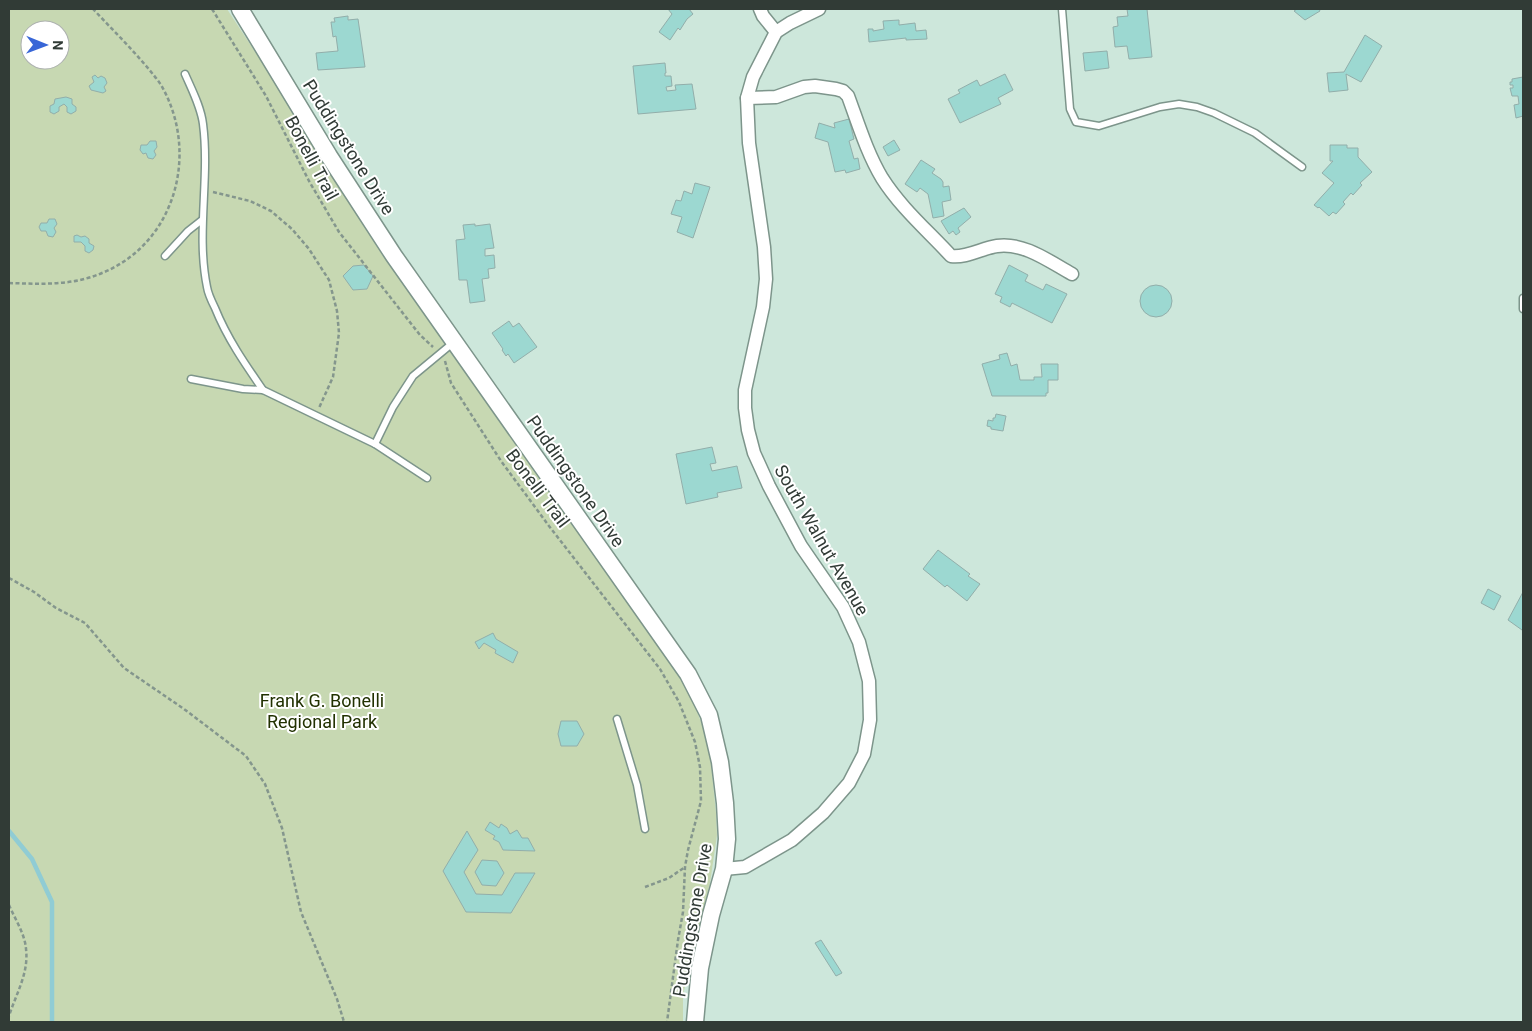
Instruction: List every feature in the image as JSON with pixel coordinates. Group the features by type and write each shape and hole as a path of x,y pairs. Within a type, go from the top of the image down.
{"street":[{"name":"Puddingstone Drive","path":"240,9 329,156 394,256 688,674 709,715 720,762 727,839 724,869 711,915 700,968 695,1022"},
{"path":"760,9 762,16 776,32 819,9"},
{"name":"South Walnut Avenue","path":"724,869 745,867 792,840 823,813 849,783 864,754 870,720 869,681 859,642 843,607 801,546 769,486 754,453 748,430 745,390 764,307 766,279 764,247 748,143 746,98 753,76 776,32"},
{"path":"746,98 776,97 804,87 815,86 843,91 848,96 866,145 882,178 907,211 952,256 958,257 997,246 1011,246 1027,250 1072,274"}],"lane":[{"path":"1062,9 1070,109 1076,122 1099,126 1160,107 1179,104 1197,107 1255,133 1302,167"},
{"path":"185,74 197,101 203,123 205,152 202,252 207,289 222,325 238,354 263,390"},
{"path":"165,256 188,231 202,220"},
{"path":"1523,298 1523,309"},
{"path":"375,444 393,407 413,376 454,342"},
{"path":"191,379 243,389 263,390 375,444 427,478"},
{"path":"617,720 637,785 645,829"}],"path":[{"path":"9,283 52,284 80,280 103,273 126,260 145,244 160,224 176,188 181,152 177,122 161,84 140,58 93,9"},
{"name":"Bonelli Trail","path":"212,9 266,96 291,148 339,232 420,335 447,362 451,383 501,461 660,669 679,702 695,742 700,766 701,801 685,867 684,912 678,940 667,1022"},
{"path":"204,190 250,201 271,211 292,229 309,249 329,280 337,311 339,333 332,377 316,415"},
{"path":"9,578 34,592 56,608 85,622 124,668 184,709 246,756 265,784 282,828 301,912 337,999 344,1022"},
{"path":"645,887 668,878 685,867"},
{"path":"9,905 23,936 27,955 24,975 9,1016"}],"green space":[{"name":"Frank G. Bonelli Regional Park","path":"9,9 227,9 437,330 680,677 703,727 710,754 717,835 710,883 683,995 683,1022 9,1022"}],"building":[{"path":"668,9 689,9 693,14 687,19 680,30 678,28 670,40 659,32 672,14"},
{"path":"1127,9 1147,9 1152,57 1129,59 1127,46 1115,47 1113,27 1118,26 1117,17 1128,16"},
{"path":"1297,9 1319,9 1320,11 1305,20 1294,11"},
{"path":"348,16 348,20 358,19 365,67 318,70 316,53 338,51 336,36 333,37 331,22 335,22 334,18"},
{"path":"899,20 899,25 915,23 916,31 926,30 927,39 906,40 906,38 869,42 868,29 873,29 873,31 884,29 883,21"},
{"path":"1365,35 1382,46 1361,82 1346,74 1348,90 1329,92 1327,73 1344,72"},
{"path":"1107,51 1109,68 1085,71 1083,53"},
{"path":"665,63 665,76 671,76 672,86 666,87 667,91 676,90 675,85 692,84 696,109 638,114 633,66"},
{"path":"1005,74 1013,90 998,98 1001,104 960,123 948,99 960,93 958,90 977,80 980,86"},
{"path":"95,75 98,78 101,76 105,78 107,83 104,87 106,91 103,93 91,90 89,86 94,82 92,77"},
{"path":"1523,77 1523,116 1516,118 1514,105 1519,104 1518,96 1512,96 1510,88 1513,88 1513,85 1510,85 1510,82 1512,82 1512,79"},
{"path":"66,97 72,99 72,104 76,107 76,111 71,114 67,112 67,107 64,104 54,114 50,112 50,106 54,104 55,99"},
{"path":"849,119 854,139 849,141 854,159 858,158 860,169 846,173 845,170 835,172 828,142 815,138 819,123 835,128 834,123"},
{"path":"894,140 900,150 888,156 883,147"},
{"path":"150,141 156,141 157,147 154,151 156,155 153,159 148,158 146,153 143,154 140,150 141,145 147,145"},
{"path":"1330,145 1347,145 1347,148 1358,148 1358,157 1372,172 1360,183 1362,185 1353,195 1351,193 1343,202 1345,204 1336,214 1333,212 1329,216 1314,205 1334,183 1322,173 1333,161 1330,161"},
{"path":"921,160 935,169 932,173 941,179 943,187 949,186 951,200 942,202 944,216 933,218 928,194 920,188 917,192 905,184"},
{"path":"695,183 710,187 693,238 677,232 682,217 671,214 676,200 681,201 684,191 692,194"},
{"path":"964,208 971,217 958,228 960,232 956,235 953,231 949,234 941,221"},
{"path":"49,219 55,219 57,224 54,228 56,232 53,237 48,236 46,231 41,231 39,227 41,223 47,223"},
{"path":"475,224 475,226 490,224 494,248 485,249 485,256 494,255 495,268 488,269 489,278 482,279 485,301 470,303 467,280 459,280 456,240 465,239 463,225"},
{"path":"74,236 85,236 89,239 89,243 94,246 93,250 89,253 85,251 85,246 81,242 74,242"},
{"path":"364,265 373,276 367,289 353,290 343,276 353,266"},
{"path":"1009,265 1028,275 1025,281 1043,290 1046,284 1067,294 1052,323 1012,303 1010,307 1000,302 1002,297 995,294"},
{"path":"1156,285 1167,290 1172,301 1167,312 1156,317 1145,312 1140,301 1145,290"},
{"path":"509,321 513,327 519,323 537,347 514,363 508,354 506,356 492,333"},
{"path":"1007,353 1011,366 1017,364 1020,380 1034,380 1034,377 1042,377 1041,364 1058,364 1058,380 1048,380 1048,393 1046,393 1046,396 992,396 982,364 1000,359 999,355"},
{"path":"996,414 1006,416 1003,431 991,429 991,427 987,426 988,420 993,421"},
{"path":"712,447 716,463 710,464 712,471 737,466 742,488 717,493 718,497 686,504 676,454"},
{"path":"938,550 980,584 967,601 947,585 945,587 923,569"},
{"path":"1488,589 1501,596 1494,610 1481,603"},
{"path":"1523,592 1523,630 1522,630 1508,620"},
{"path":"493,633 496,639 518,652 513,663 495,653 496,650 484,643 479,649 475,642"},
{"path":"561,721 577,721 584,734 577,746 561,746 558,734"},
{"path":"490,822 499,828 501,824 507,828 510,834 517,830 522,838 528,838 535,851 503,850 499,842 493,839 495,836 485,830"},
{"path":"467,831 478,850 464,872 476,894 502,895 515,873 535,873 511,913 466,912 443,871"},
{"path":"482,860 497,861 504,873 496,886 482,885 475,872"},
{"path":"821,940 842,973 836,976 815,943"}],"waterway":[{"path":"9,831 32,859 52,902 52,1022"}]}
